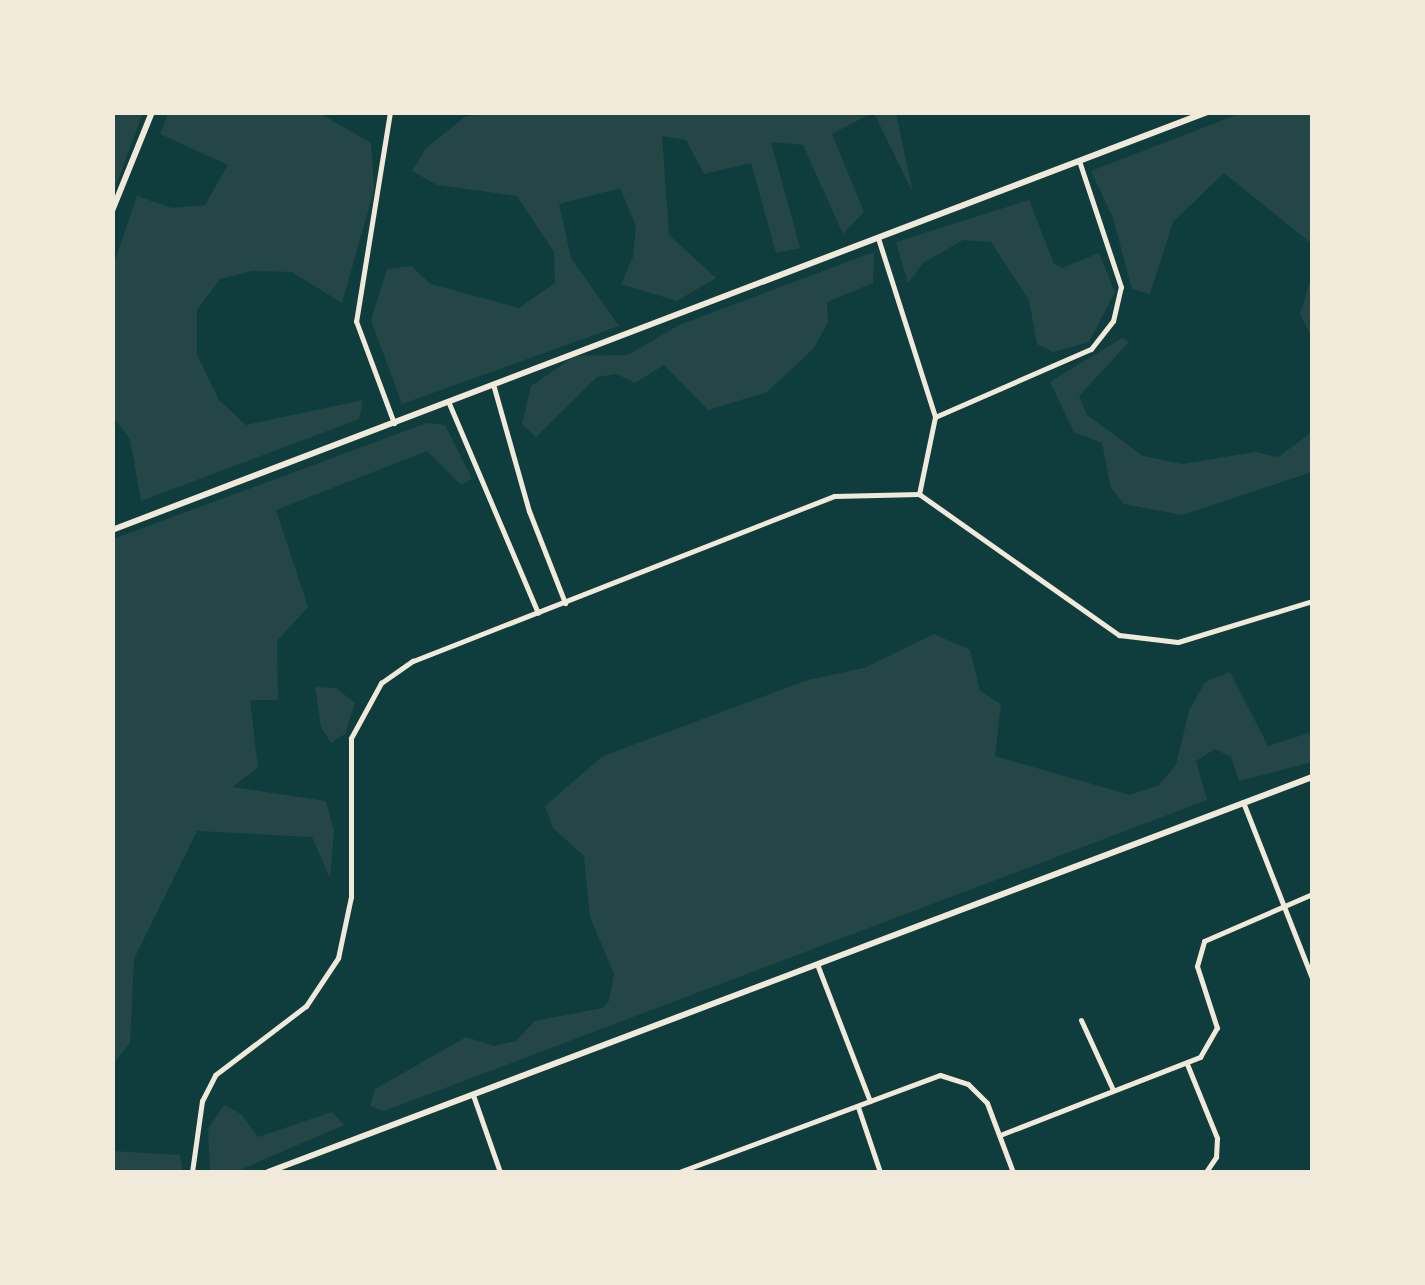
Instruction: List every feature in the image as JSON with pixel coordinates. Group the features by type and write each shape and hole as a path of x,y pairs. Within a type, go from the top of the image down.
{"street":[{"path":"112,211 152,112"},
{"path":"390,112 356,321 394,423"},
{"path":"112,530 1207,112"},
{"path":"935,417 1092,349 1113,321 1121,287 1078,162"},
{"path":"878,238 935,417 919,494"},
{"path":"493,384 529,511 565,603"},
{"path":"448,401 511,536 538,613"},
{"path":"192,1172 202,1101 215,1076 310,1002 338,958 351,898 351,738 363,708 381,683 413,661 834,496 919,494 1118,634 1178,642 1312,601"},
{"path":"268,1172 1312,776"},
{"path":"1243,802 1312,978"},
{"path":"1000,1135 1187,1064 1216,1038 1198,966 1204,941 1312,894"},
{"path":"817,964 870,1102"},
{"path":"1081,1020 1113,1090"},
{"path":"1187,1064 1217,1138 1216,1157 1206,1172"},
{"path":"679,1172 858,1107 925,1078 956,1078 979,1092 1013,1172"},
{"path":"472,1094 500,1172"},
{"path":"858,1107 880,1172"},
{"path":"701,1164 704,1172"}],"shaded area":[{"path":"169,112 319,113 371,143 374,190 342,303 292,272 252,271 220,279 197,310 197,355 219,400 246,425 363,400 359,419 141,501 130,439 113,417 113,266 137,196 172,208 205,205 228,165 160,134"},
{"path":"491,112 872,113 832,134 864,212 843,234 803,145 771,142 800,248 776,253 751,163 704,174 686,140 662,136 669,235 716,278 677,301 621,284 633,257 636,226 620,188 559,204 571,258 619,326 402,404 371,320 387,269 411,266 431,284 519,308 555,283 554,252 517,196 437,185 412,171 426,148 465,117"},
{"path":"1244,112 1312,113 1312,244 1224,173 1173,222 1150,294 1132,289 1113,218 1091,171"},
{"path":"112,113 143,113 113,193"},
{"path":"874,113 896,113 913,193"},
{"path":"1029,200 1054,264 1062,268 1099,253 1115,292 1089,342 1053,352 1037,344 1029,300 991,242 963,240 923,263 908,283 896,242"},
{"path":"874,252 873,283 827,302 828,322 814,348 767,392 708,410 664,365 635,383 617,374 597,377 536,437 522,424 531,386 575,356 628,355 679,325"},
{"path":"1312,274 1312,338 1300,314"},
{"path":"1122,338 1129,342 1079,396 1087,415 1143,456 1182,464 1255,452 1278,457 1312,432 1312,472 1182,515 1124,504 1111,488 1102,443 1074,432 1050,382"},
{"path":"427,423 445,425 472,479 461,485 427,451 276,510 308,607 277,641 278,700 250,700 258,768 232,787 326,801 334,831 330,878 312,837 197,831 134,959 130,1043 113,1064 113,539"},
{"path":"934,634 970,650 980,691 1001,704 995,756 1130,795 1159,785 1176,765 1189,711 1205,682 1230,672 1268,746 1312,732 1312,762 1239,781 1231,757 1215,749 1196,761 1207,800 384,1111 370,1106 375,1089 466,1037 494,1046 516,1041 535,1021 602,1008 609,1001 614,974 590,917 584,856 553,828 545,806 603,756 808,680 864,668"},
{"path":"315,687 336,688 355,703 345,734 331,743 321,727"},
{"path":"224,1105 241,1114 258,1137 332,1112 344,1125 235,1172 210,1172 208,1129"},
{"path":"113,1151 180,1155 183,1172 113,1172"}]}
